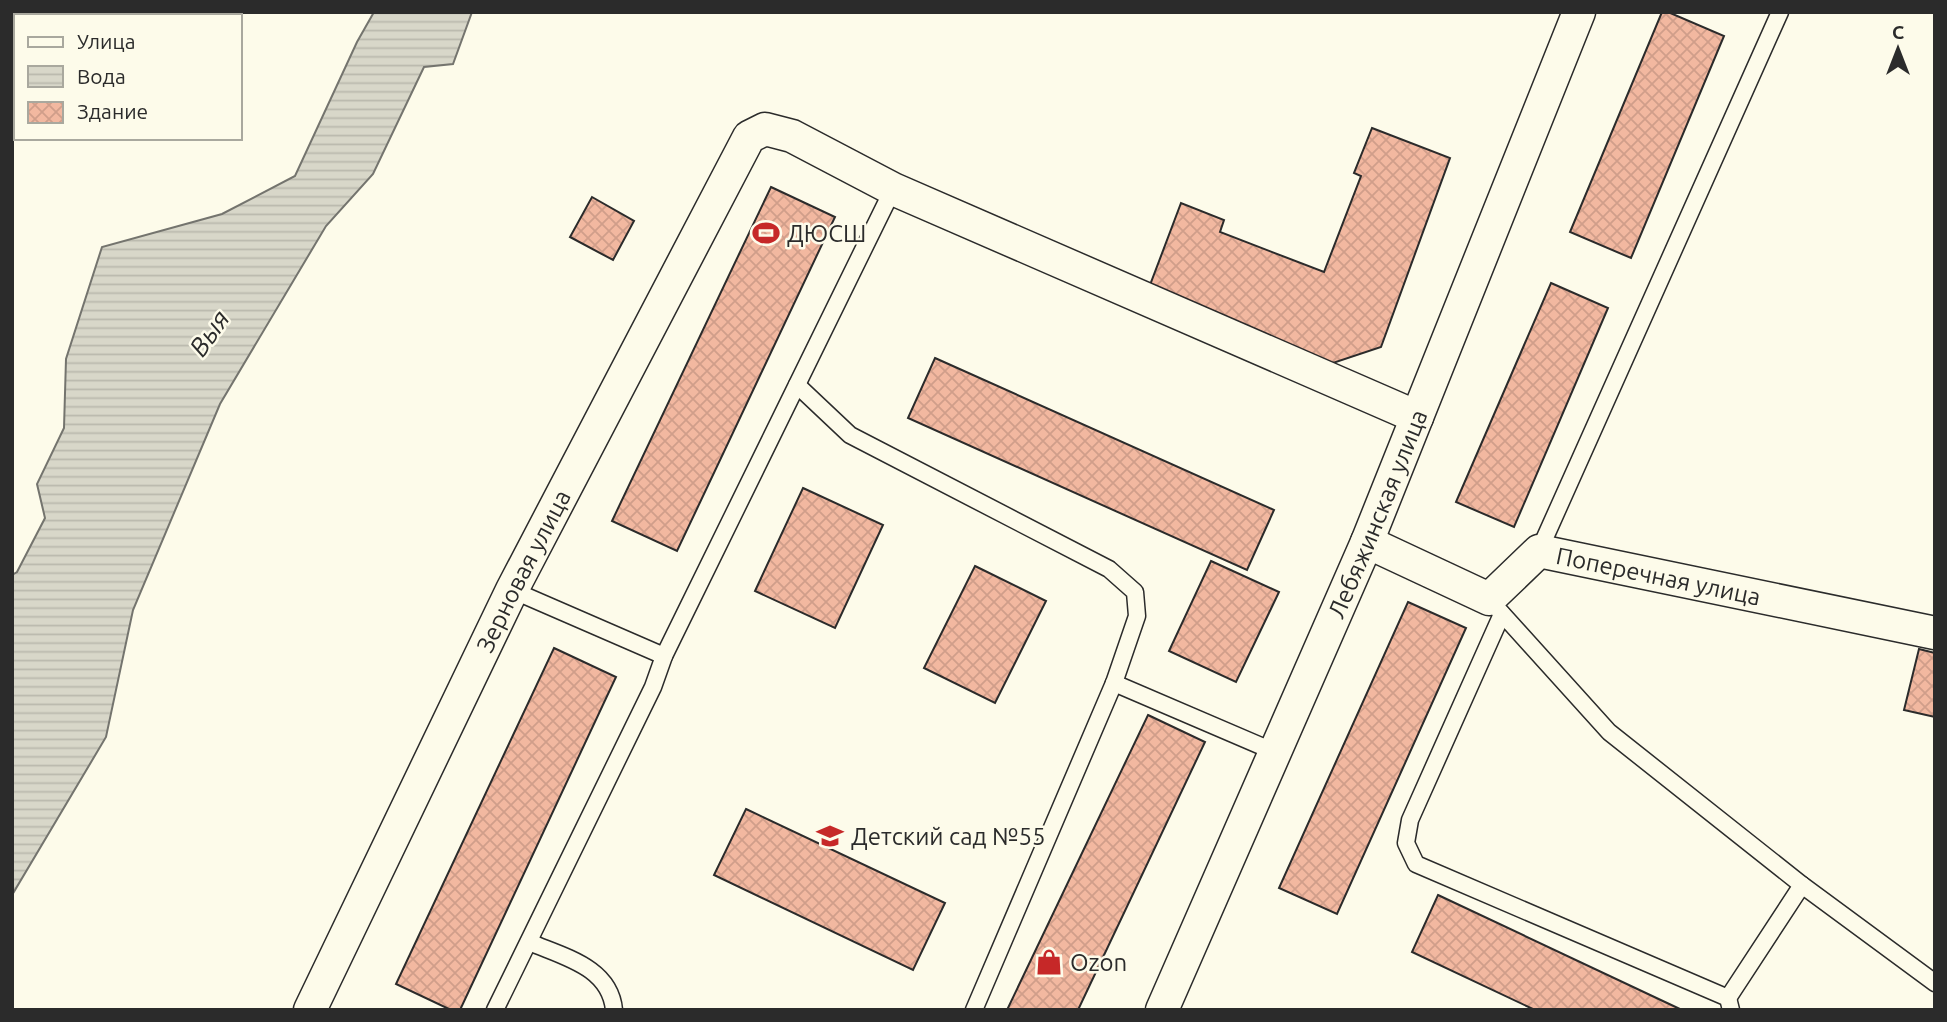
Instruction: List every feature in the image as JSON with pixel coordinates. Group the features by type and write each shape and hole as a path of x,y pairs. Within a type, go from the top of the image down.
{"street":[{"name":"Лебяжинская улица","path":"1162,1010 1367,542 1579,12"},
{"name":"Зерновая улица","path":"310,1010 512,590 749,137 765,129 792,136 893,189"},
{"path":"893,189 1417,417"},
{"path":"1367,542 1496,607"},
{"name":"Поперечная улица","path":"1496,607 1539,551 1935,633"}],"lane":[{"path":"1539,551 1780,12"},
{"path":"495,1010 653,687 664,656 893,189"},
{"path":"797,385 850,435 1109,569 1135,592 1137,615 1114,683 974,1010"},
{"path":"512,590 664,656"},
{"path":"1802,885 1730,1004 1416,864 1406,843 1410,820 1496,607 1609,732 1802,885 1935,983"},
{"path":"1114,683 1275,752"},
{"path":"529,942 597,973 613,995 614,1010"}],"water":[{"name":"Выя","path":"374,12 472,12 453,64 424,67 373,174 326,226 220,404 133,610 106,737 12,895 12,575 17,572 45,518 37,484 64,428 66,359 102,247 222,214 295,176 357,42"}],"building":[{"path":"1662,12 1668,12 1724,36 1631,258 1570,232"},
{"path":"1372,128 1450,158 1381,347 1330,364 1147,293 1181,203 1224,220 1220,232 1324,272 1361,176 1354,173"},
{"path":"771,187 835,217 677,551 612,521"},
{"path":"592,197 634,221 613,260 570,237"},
{"path":"1551,283 1608,308 1514,527 1456,502"},
{"path":"935,358 1274,510 1247,570 908,418"},
{"path":"803,488 883,525 835,628 755,591"},
{"path":"1211,561 1279,592 1236,682 1169,651"},
{"path":"975,566 1046,601 995,703 924,668"},
{"path":"1408,602 1466,628 1337,914 1279,888"},
{"path":"554,648 616,677 460,1010 451,1010 396,984"},
{"path":"1919,649 1935,653 1935,717 1904,710"},
{"path":"1148,715 1205,742 1078,1010 1007,1010"},
{"path":"746,809 945,903 913,970 714,875"},
{"path":"1438,895 1682,1010 1535,1010 1412,952"}],"railway":[{"path":"12,24 14,16"}],"place":[{"name":"ДЮСШ","path":"766,233"},
{"name":"Детский сад №55","path":"830,836"},
{"name":"Ozon","path":"1049,962"}]}
